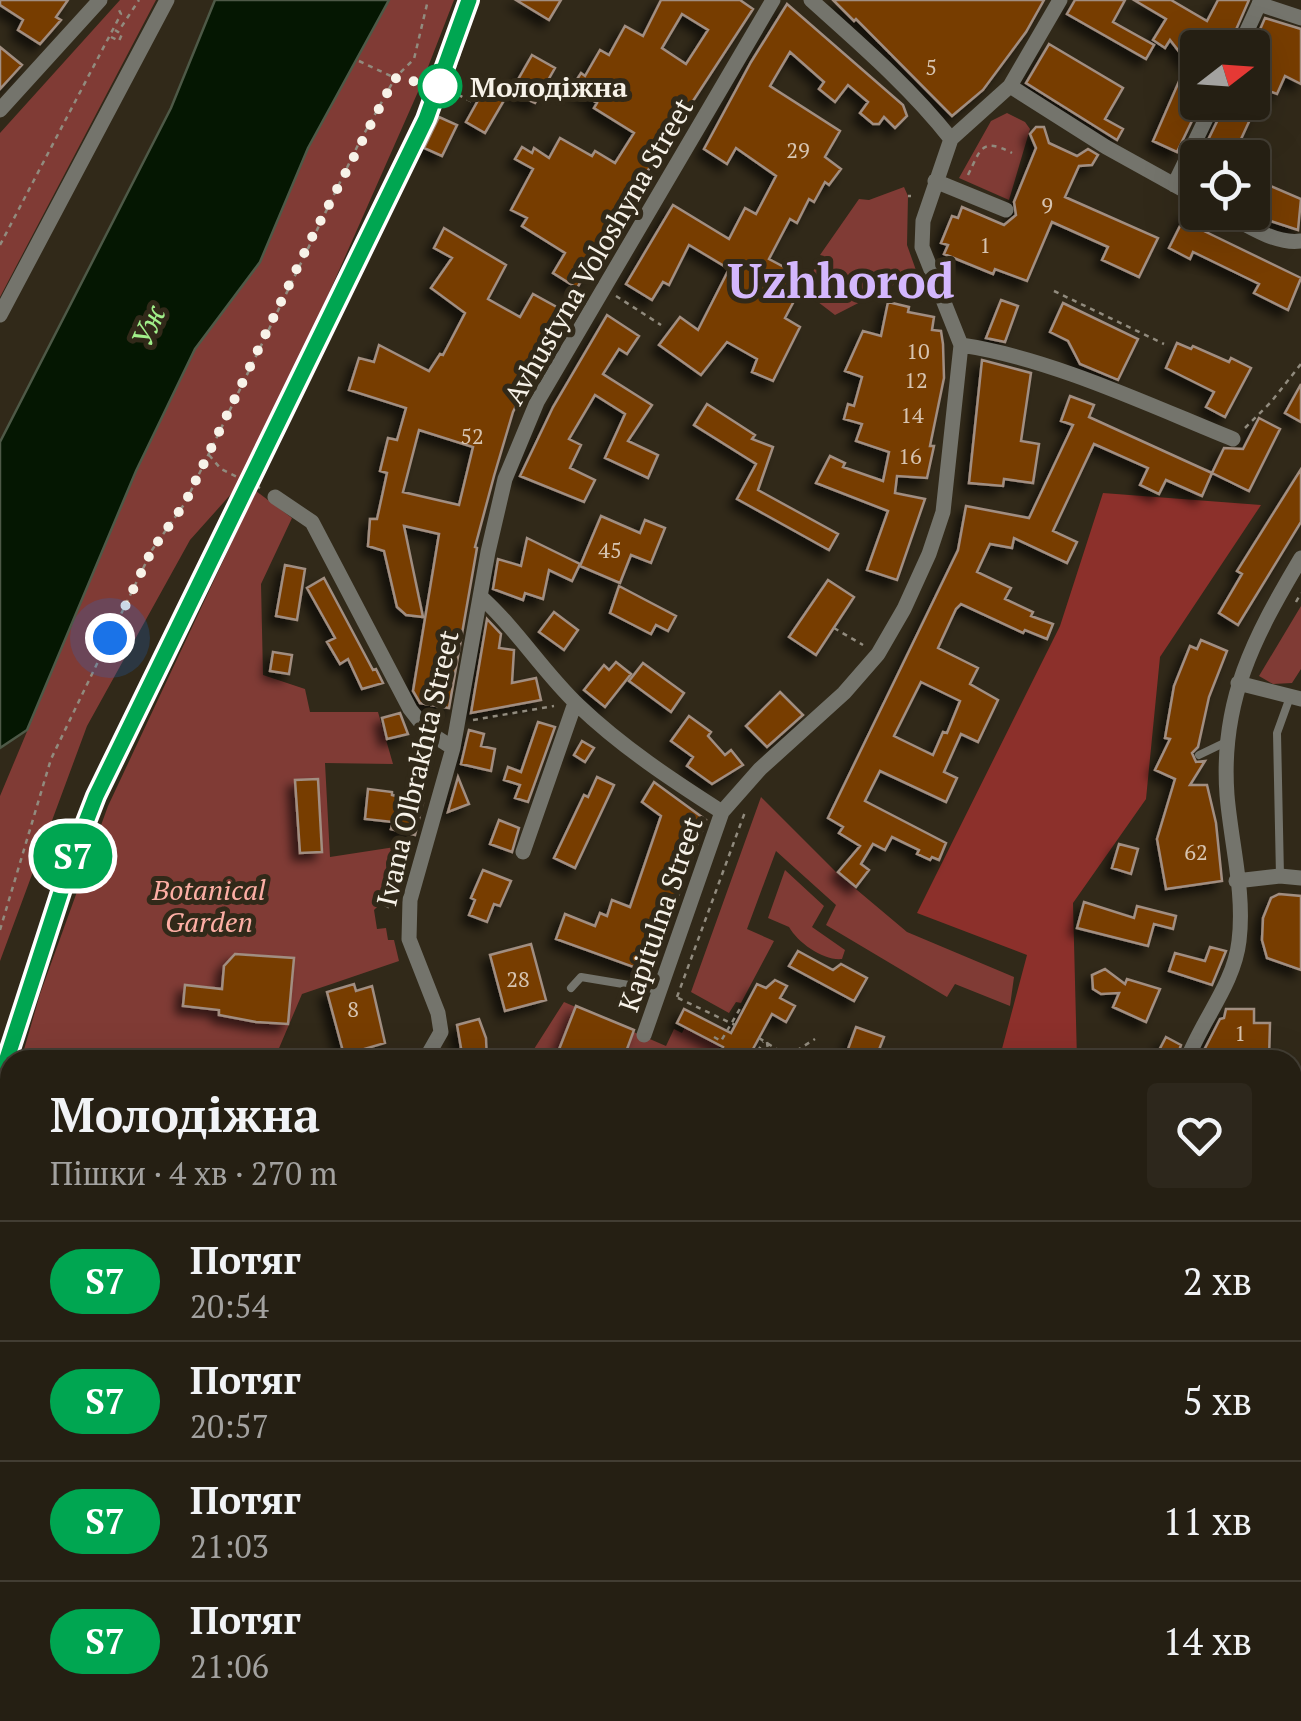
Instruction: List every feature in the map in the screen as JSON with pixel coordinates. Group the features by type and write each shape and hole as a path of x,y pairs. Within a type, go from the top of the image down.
{"street":[{"path":"0,110 100,0"},
{"path":"0,315 167,0"},
{"name":"Avhustyna Voloshyna Street","path":"480,596 495,554 505,479 537,402 773,0"},
{"path":"811,0 885,66 951,139 1010,86 1060,0"},
{"path":"1247,30 1260,2 1301,18"},
{"path":"1010,86 1180,189"},
{"path":"1174,186 1205,120"},
{"name":"Kapitulna Street","path":"644,1035 722,812 760,768 844,693 878,654 928,554 942,512 961,345 922,247 923,221 951,139"},
{"path":"935,181 1006,210"},
{"path":"1260,230 1291,242 1301,241"},
{"path":"961,345 1010,356 1105,388 1233,439"},
{"path":"275,496 312,522 410,709 428,732 453,748"},
{"path":"1192,1050 1235,958 1239,940 1226,742 1238,683 1264,622 1301,558"},
{"path":"480,596 520,636 576,703 628,748 722,812"},
{"name":"Ivana Olbrakhta Street","path":"431,1050 442,1032 407,922 453,748 480,596"},
{"path":"1238,683 1295,698"},
{"path":"523,852 576,703"},
{"path":"1236,882 1280,876 1301,878"}],"lane":[{"path":"1280,876 1277,733 1295,698"},
{"path":"1199,754 1226,742"},
{"path":"571,988 581,978 659,994"}],"path":[{"path":"0,245 121,14 114,0"},
{"path":"118,32 138,0"},
{"path":"0,930 51,759 152,550 185,503 309,243 395,78 414,59 428,0"},
{"path":"445,97 478,0"},
{"path":"359,61 395,78"},
{"path":"448,90 476,104"},
{"path":"960,191 981,149 996,144 1012,154"},
{"path":"1054,291 1164,344"},
{"path":"618,297 661,326"},
{"path":"1233,439 1272,402 1301,364"},
{"path":"208,454 220,469 275,496"},
{"path":"834,628 864,646"},
{"path":"475,720 576,703"},
{"path":"734,1023 680,998 750,801"},
{"path":"376,900 400,913"},
{"path":"714,1037 722,1042 741,1007"},
{"path":"797,1050 816,1039"},
{"path":"763,1040 778,1050"},
{"path":"758,1050 763,1040"},
{"path":"763,1040 766,1050"}],"green space":[{"path":"120,0 156,0 0,297 0,133"},
{"path":"389,0 454,0 257,465 190,540 87,726 0,961 0,796 136,471 195,349 260,262 308,148"},
{"path":"1007,113 1030,129 1009,200 959,178 991,121"},
{"path":"904,187 908,196 907,245 917,273 835,315 805,292 818,260 822,261 824,256 820,255 859,199 869,200"},
{"name":"Botanical Garden","path":"256,491 292,518 261,584 263,675 305,689 310,712 378,712 393,764 325,763 330,857 408,845 398,895 374,910 377,929 386,928 388,940 394,940 399,961 302,994 278,1050 24,1050 40,994 108,806"},
{"path":"1301,606 1301,669 1292,683 1273,684 1259,676"},
{"path":"761,797 838,874 907,932 1014,977 1010,1006 955,984 947,997 826,925 836,905 776,851 747,929 774,941 741,1003 736,1002 729,1013 691,992"},
{"path":"785,870 824,906 812,927 845,950 842,959 820,954 805,945 789,927 768,918"},
{"path":"564,1002 666,1046 674,1029 682,1033 685,1027 720,1046 718,1050 533,1050"}],"shaded area":[{"path":"1103,493 1261,505 1160,657 1146,799 1073,903 1077,1050 1002,1050 1027,955 917,913 1060,626"}],"water":[{"name":"Уж","path":"215,0 389,0 308,148 260,262 195,349 136,471 27,730 0,748 0,442 171,108"}],"building":[{"path":"0,0 68,0 56,17 61,20 40,44 18,30 23,20 0,5"},
{"path":"516,0 561,0 549,20"},
{"path":"661,0 740,0 753,9 577,288 553,273 565,253 522,226 527,218 511,210 533,169 515,159 522,147 532,153 534,148 549,158 560,138 592,156 595,151 615,163 634,133 594,108 597,103 572,87 581,73 585,76 600,50 609,55 625,26 643,36","holes":["682,14 708,30 686,64 662,48"]},
{"path":"833,0 1044,0 1026,32 983,90 952,116"},
{"path":"1075,0 1125,0 1113,22 1154,45 1146,59 1067,14"},
{"path":"1134,0 1171,0 1207,21 1218,0 1249,0 1236,30 1180,30 1180,53 1170,40 1165,48 1153,40 1166,19"},
{"path":"787,4 903,105 907,116 895,128 884,117 879,124 873,124 860,113 868,102 848,85 835,102 819,89 824,82 790,52 770,86 840,131 825,157 841,169 829,185 825,182 814,202 809,199 797,223 790,219 769,259 799,275 796,280 803,284 785,318 800,327 773,381 752,372 757,359 727,342 701,375 659,345 680,317 698,330 729,269 689,245 669,285 663,282 652,300 626,284 673,205 729,239 745,208 756,214 776,176 736,148 727,164 704,149"},
{"path":"1265,18 1301,29 1301,84 1285,76 1277,94 1270,91 1270,30 1260,30"},
{"path":"1049,44 1123,88 1105,119 1123,129 1117,140 1026,83"},
{"path":"0,47 22,65 0,89"},
{"path":"532,55 555,68 535,103 511,92"},
{"path":"1180,79 1180,120 1192,120 1177,152 1153,141"},
{"path":"486,86 506,97 485,133 466,122"},
{"path":"439,117 457,125 442,156 424,148"},
{"path":"1218,120 1250,120 1241,140 1209,138"},
{"path":"1036,127 1044,127 1049,143 1077,156 1088,149 1098,155 1092,165 1079,166 1065,197 1158,238 1139,277 1102,260 1108,247 1052,222 1027,281 995,269 993,274 944,254 948,245 941,243 952,216 958,218 962,207 1004,225 1016,215 1014,202 1036,148 1030,134"},
{"path":"1270,186 1301,199 1298,230 1270,221"},
{"path":"1180,226 1180,230 1204,230 1301,278 1288,310 1254,293 1259,284 1193,252 1190,259 1169,248"},
{"path":"444,228 506,265 488,299 520,317 533,294 564,311 513,412 494,476 475,547 449,708 420,703 413,691 439,534 404,526 423,617 406,615 397,607 384,551 368,546 370,519 377,519 387,473 380,471 388,438 397,440 406,408 349,390 359,358 374,362 379,345 429,371 443,355 465,313 431,288 452,258 434,248","holes":["419,430 473,447 459,505 403,492"]},
{"path":"1001,300 1018,306 1005,342 986,338"},
{"path":"888,302 909,307 908,312 934,317 932,330 941,331 943,344 944,378 927,478 897,476 895,493 925,499 897,580 867,570 888,511 816,483 830,456 845,463 843,467 883,481 889,452 856,441 862,424 844,419 848,404 854,406 862,377 845,371 863,331 881,336"},
{"path":"1063,303 1138,339 1118,380 1080,364 1068,341 1050,332"},
{"path":"607,315 639,336 627,354 619,349 603,374 652,405 628,441 658,455 648,478 605,458 625,414 595,395 569,439 581,445 570,468 595,480 584,502 520,476 553,407"},
{"path":"1177,343 1229,362 1231,358 1251,368 1225,417 1206,407 1214,392 1166,368"},
{"path":"982,360 1031,373 1021,441 1039,444 1033,483 1004,479 1003,486 969,483"},
{"path":"1301,384 1301,422 1285,413"},
{"path":"1070,396 1094,405 1089,417 1212,473 1202,496 1166,480 1159,494 1140,485 1148,468 1094,444 1053,531 1077,542 1067,563 1014,538 1012,548 990,544 977,572 1011,588 1005,599 1033,612 1031,616 1053,624 1047,639 1025,630 1023,633 961,604 956,609 938,648 978,668 970,684 998,700 978,742 961,734 944,772 957,778 946,802 880,771 865,801 946,843 939,860 917,854 919,850 892,837 885,850 873,844 861,864 869,870 856,887 838,872 860,846 839,833 843,827 828,818 958,550 966,506 1029,518 1073,425 1061,421","holes":["921,682 960,701 933,755 894,736"]},
{"path":"707,404 755,435 752,439 773,447 758,490 838,534 829,550 737,499 756,464 694,425"},
{"path":"1259,418 1280,429 1249,491 1212,473 1224,448 1243,449"},
{"path":"1301,469 1301,522 1238,625 1219,613 1242,574 1237,571"},
{"path":"601,516 640,533 645,520 665,528 651,563 631,555 620,583 580,566"},
{"path":"527,538 580,564 572,581 549,570 543,599 525,593 523,600 493,589 498,559 521,566"},
{"path":"285,565 305,569 297,620 276,616"},
{"path":"324,578 383,683 362,689 348,659 340,664 327,642 335,638 307,588"},
{"path":"828,580 854,597 816,655 789,637"},
{"path":"619,586 676,616 668,631 656,625 651,634 610,613"},
{"path":"554,612 578,630 564,650 539,632"},
{"path":"487,619 501,634 499,648 514,650 512,683 536,678 541,700 471,713"},
{"path":"1201,640 1227,651 1209,697 1198,747 1192,753 1196,762 1205,761 1190,785 1207,785 1216,823 1222,881 1166,889 1157,839 1175,779 1155,770 1170,739 1165,738 1174,686 1190,646 1197,649"},
{"path":"273,652 292,655 289,674 270,671"},
{"path":"616,662 631,674 605,707 584,690 604,665 609,670"},
{"path":"643,663 684,693 671,712 629,681"},
{"path":"780,692 803,715 767,747 746,726"},
{"path":"400,713 408,734 387,739 382,718"},
{"path":"689,716 711,732 708,736 725,755 731,750 743,765 712,784 687,766 693,757 671,741"},
{"path":"538,722 555,727 528,802 515,798 520,785 504,780 508,767 521,772"},
{"path":"469,730 484,734 481,746 495,749 491,771 461,764"},
{"path":"582,741 594,748 585,762 574,755"},
{"path":"458,777 469,804 448,812"},
{"path":"597,777 614,785 575,868 554,858 584,795 588,797"},
{"path":"318,779 322,852 300,853 295,780"},
{"path":"654,782 706,820 650,973 556,939 565,914 595,926 600,913 607,916 612,900 630,907 661,816 642,802"},
{"path":"368,789 392,792 423,803 415,835 391,829 393,822 365,819"},
{"path":"499,820 519,828 512,852 490,844"},
{"path":"1119,844 1138,849 1131,874 1112,868"},
{"path":"483,870 511,881 500,906 494,904 487,922 469,915 475,900 471,898"},
{"path":"1279,894 1301,896 1301,970 1267,958 1262,940 1263,918 1271,898"},
{"path":"1084,902 1134,918 1137,906 1176,916 1173,929 1154,924 1148,946 1077,928"},
{"path":"531,944 546,1000 505,1011 490,955"},
{"path":"1210,947 1226,951 1212,985 1169,971 1175,953 1205,961"},
{"path":"798,951 833,970 841,964 867,978 854,1001 789,966"},
{"path":"235,954 294,958 288,1024 256,1022 219,1015 219,1010 183,1006 185,985 222,989 224,966"},
{"path":"1105,969 1125,984 1127,979 1160,989 1146,1022 1113,1007 1119,993 1101,994 1093,989 1092,975"},
{"path":"775,980 787,986 780,998 795,1006 786,1022 772,1014 752,1050 722,1050 723,1047 677,1023 684,1009 731,1033 757,984 766,988"},
{"path":"354,984 356,991 372,986 385,1043 361,1050 343,1050 327,992"},
{"path":"576,1006 634,1030 627,1050 559,1050"},
{"path":"1226,1009 1254,1009 1254,1023 1270,1023 1269,1050 1204,1050"},
{"path":"479,1019 487,1050 459,1050 457,1025"},
{"path":"856,1027 884,1037 879,1050 848,1050"},
{"path":"1166,1037 1181,1045 1179,1050 1159,1050"}],"railway":[{"path":"10,1050 96,796 426,119 469,0"}],"train":[{"name":"S7","path":"10,1050 96,796 426,119 469,0"}],"place":[{"name":"Молодіжна","path":"440,86"}],"district":[{"name":"Uzhhorod","path":"841,280"}],"route":[{"path":"110,638 152,550 185,503 309,243 395,78 440,86"}]}
